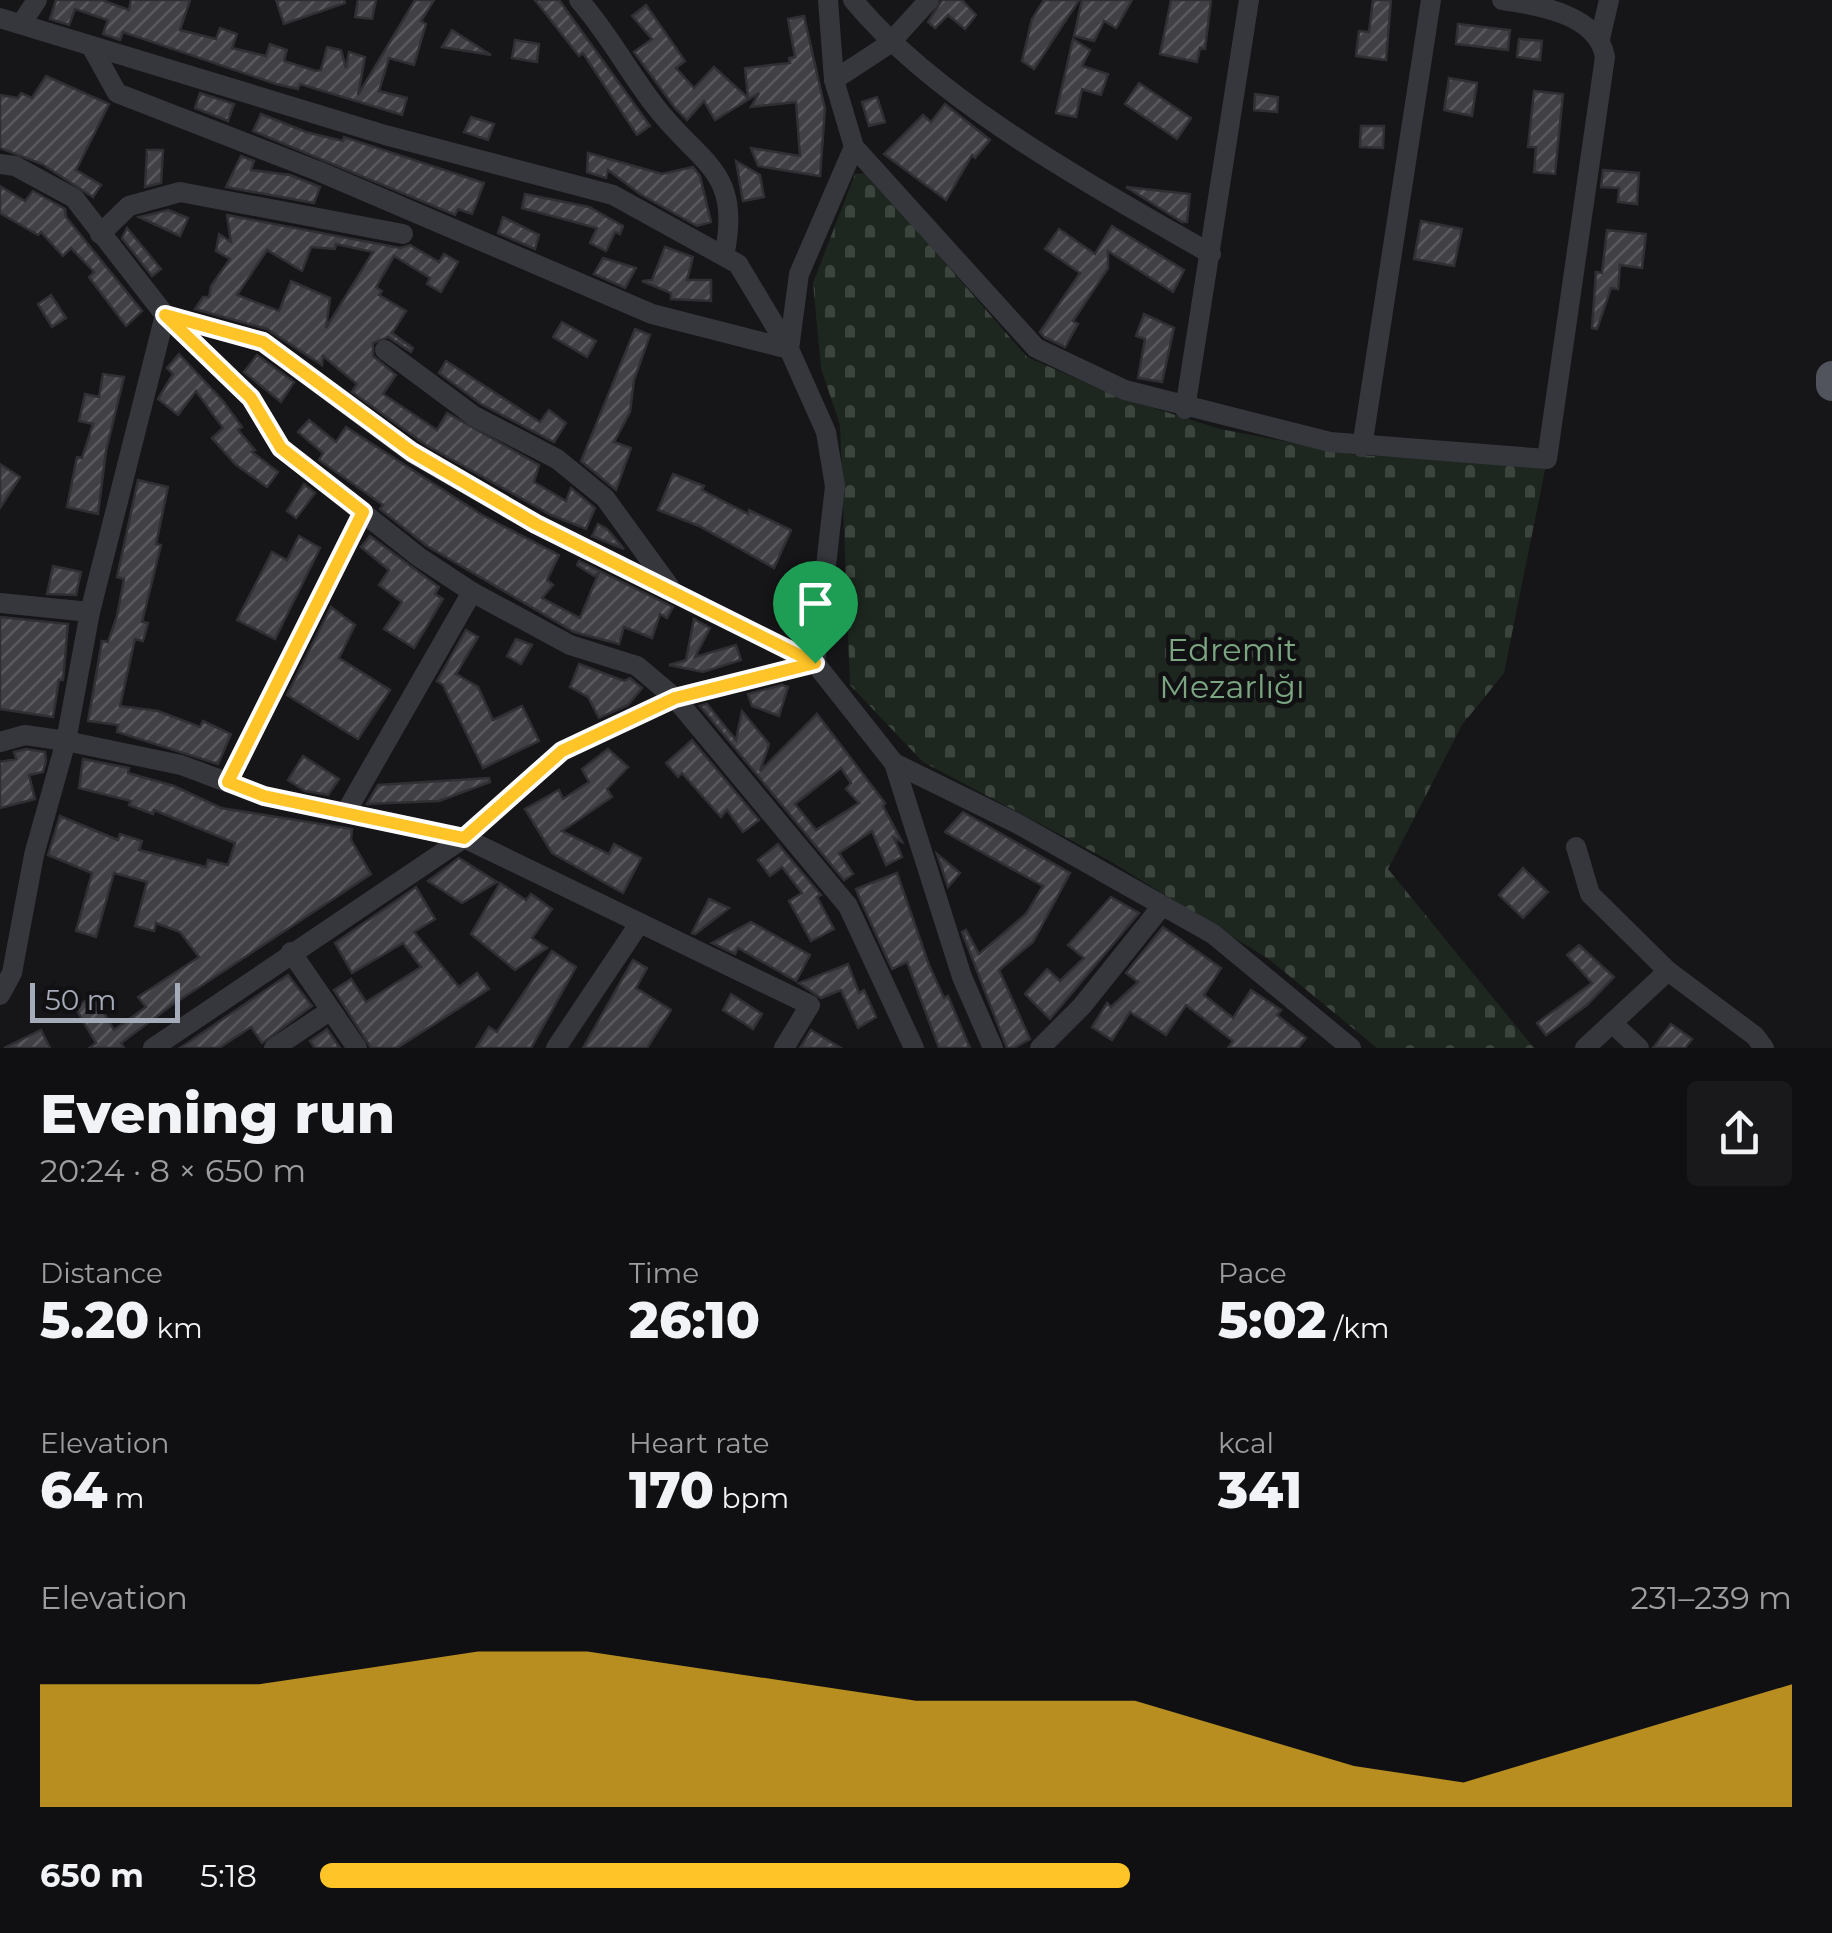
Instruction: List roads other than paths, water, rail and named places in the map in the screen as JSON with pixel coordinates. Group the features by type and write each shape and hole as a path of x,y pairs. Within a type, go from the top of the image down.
{"main road":[{"path":"1832,376 1832,386"}],"street":[{"path":"10,21 36,0"},
{"path":"579,0 611,39 654,106 712,168 731,223 724,256"},
{"path":"828,0 834,80 854,146 1036,348 1124,390 1185,409 1362,446 1547,459 1605,65 1600,40 1609,0"},
{"path":"853,0 889,44 1068,172 1211,254"},
{"path":"834,80 889,44 929,0"},
{"path":"1185,409 1249,0"},
{"path":"1362,446 1430,0"},
{"path":"1502,0 1587,24 1600,40"},
{"path":"10,21 385,135 614,195 738,264 789,349 826,432 835,486 815,663"},
{"path":"92,46 117,93 318,171 652,314 789,349"},
{"path":"789,349 798,274 854,146"},
{"path":"0,164 15,166 74,198 165,315 251,398 281,448 472,592 570,645 637,666 675,698 848,906 914,1048"},
{"path":"100,234 128,206 180,192 404,234"},
{"path":"165,315 263,342 412,452 536,524 815,663 894,762 962,977 993,1048"},
{"path":"0,995 12,974 34,856 66,741 90,612 165,315"},
{"path":"385,350 474,416 557,459 604,498 670,588"},
{"path":"228,782 363,512"},
{"path":"346,812 472,592"},
{"path":"0,603 90,612"},
{"path":"154,1048 464,838 562,751 675,698 815,663"},
{"path":"0,742 26,735 181,764 264,796 464,838 810,1005 784,1048"},
{"path":"894,762 1018,824 1214,934 1339,1044"},
{"path":"1576,847 1590,894 1668,971 1755,1036 1764,1048"},
{"path":"1049,1046 1162,906"},
{"path":"556,1048 638,924"},
{"path":"291,952 357,1048"},
{"path":"1584,1048 1668,971"},
{"path":"274,1048 331,1010"},
{"path":"1612,1023 1639,1048"}],"park label":[{"name":"Edremit Mezarlığı","path":"1232,668"}]}
